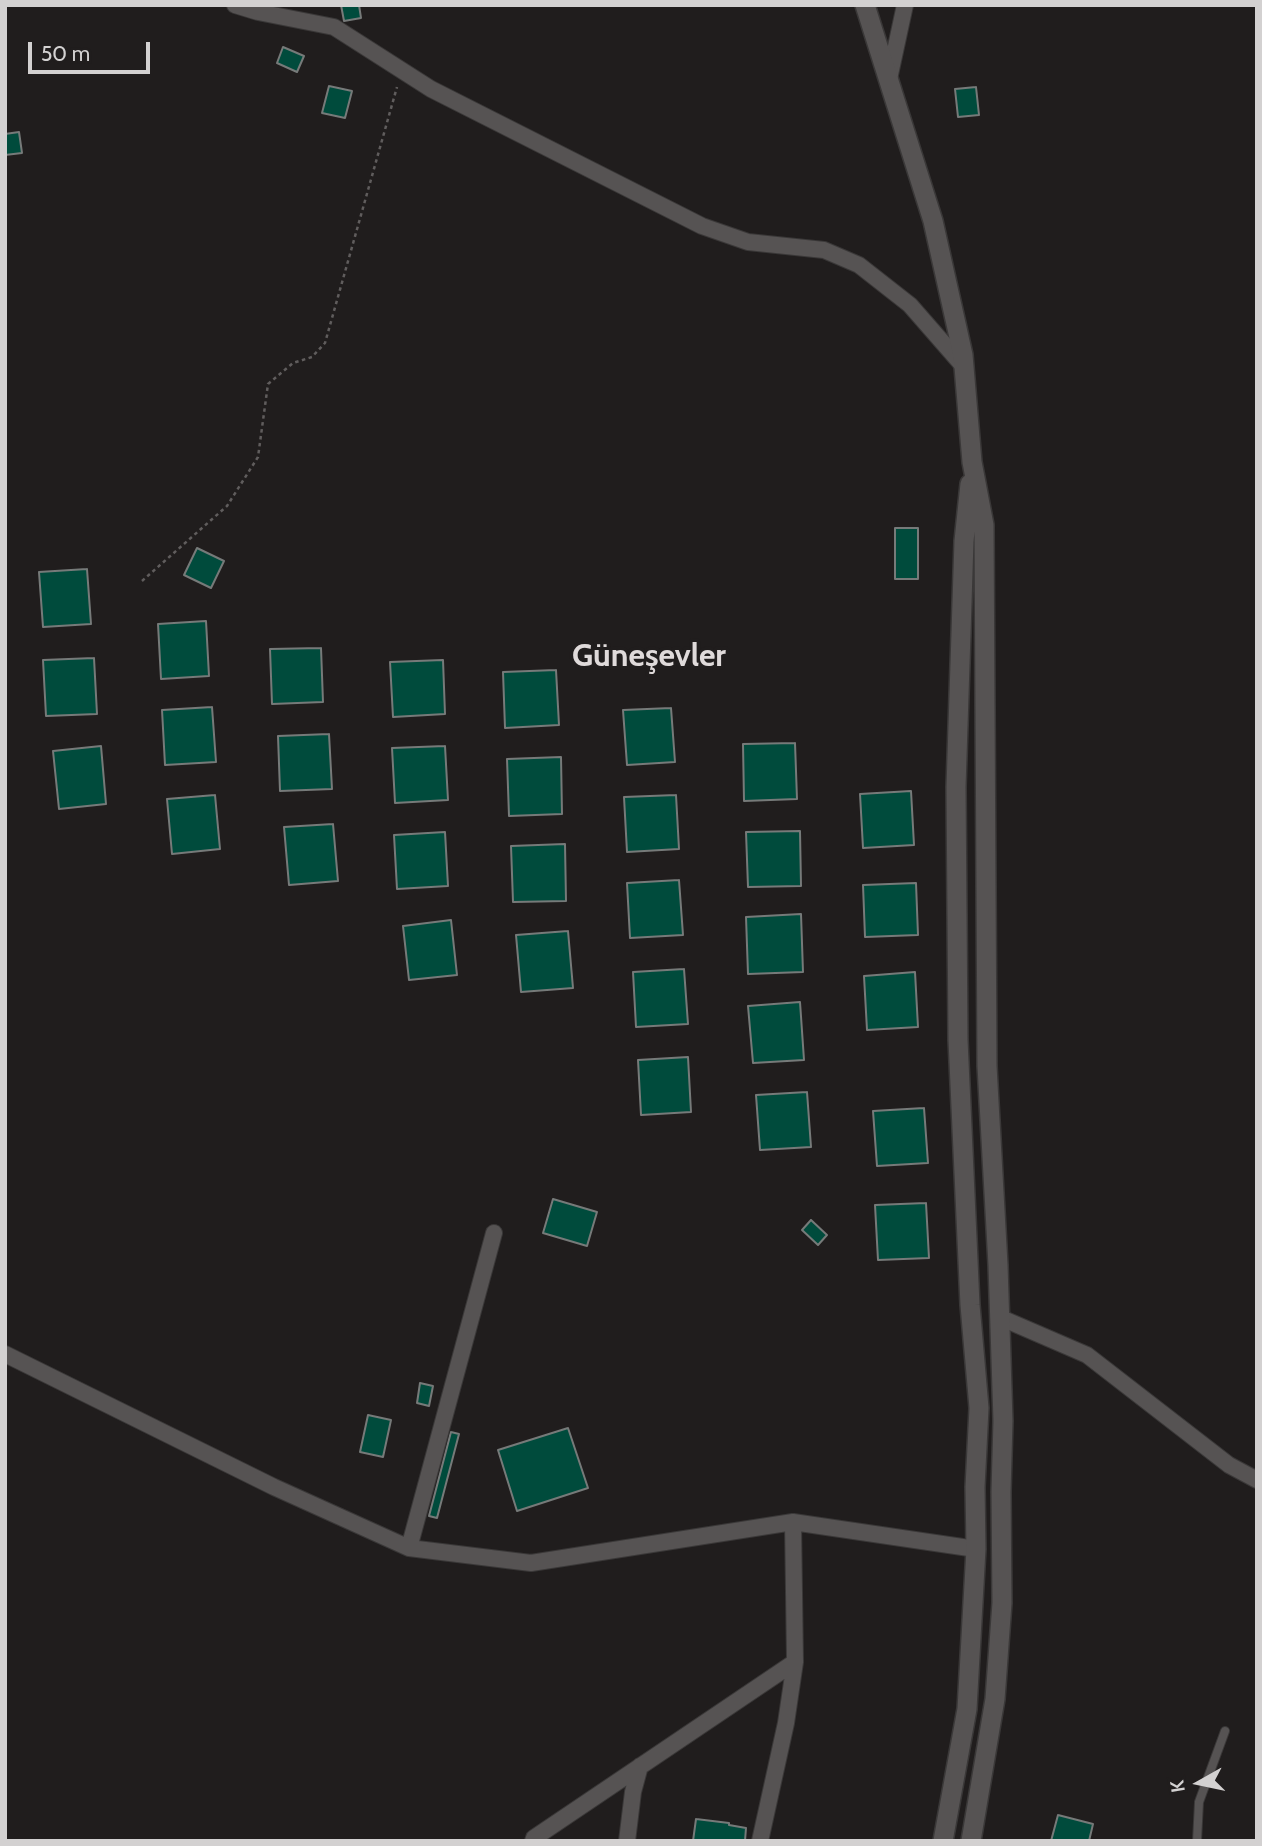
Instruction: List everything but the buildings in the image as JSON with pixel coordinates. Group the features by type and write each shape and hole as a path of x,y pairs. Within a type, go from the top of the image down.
{"main road":[{"path":"865,5 933,221 963,355 972,462 984,525 987,1066 1003,1421 1002,1603 995,1699 971,1841"},
{"path":"943,1841 967,1709 976,1549 975,1487 979,1408 971,1305 958,1040 956,787 964,541 972,462"}],"street":[{"path":"235,5 334,27 456,101 702,226 748,242 824,250 859,265 910,305 965,368"},
{"path":"889,79 905,5"},
{"path":"409,1548 494,1233"},
{"path":"999,1317 1087,1355 1229,1465 1257,1480"},
{"path":"5,1354 274,1488 409,1548 531,1563 793,1522 976,1549"},
{"path":"760,1841 786,1723 795,1661 793,1522"},
{"path":"533,1841 795,1661"},
{"path":"627,1841 633,1792 640,1766"}],"lane":[{"path":"1197,1841 1199,1802 1225,1731"}],"path":[{"path":"142,581 227,506 258,457 268,384 293,363 312,357 325,343 402,70"}],"district":[{"name":"Güneşevler","path":"649,657"}]}
